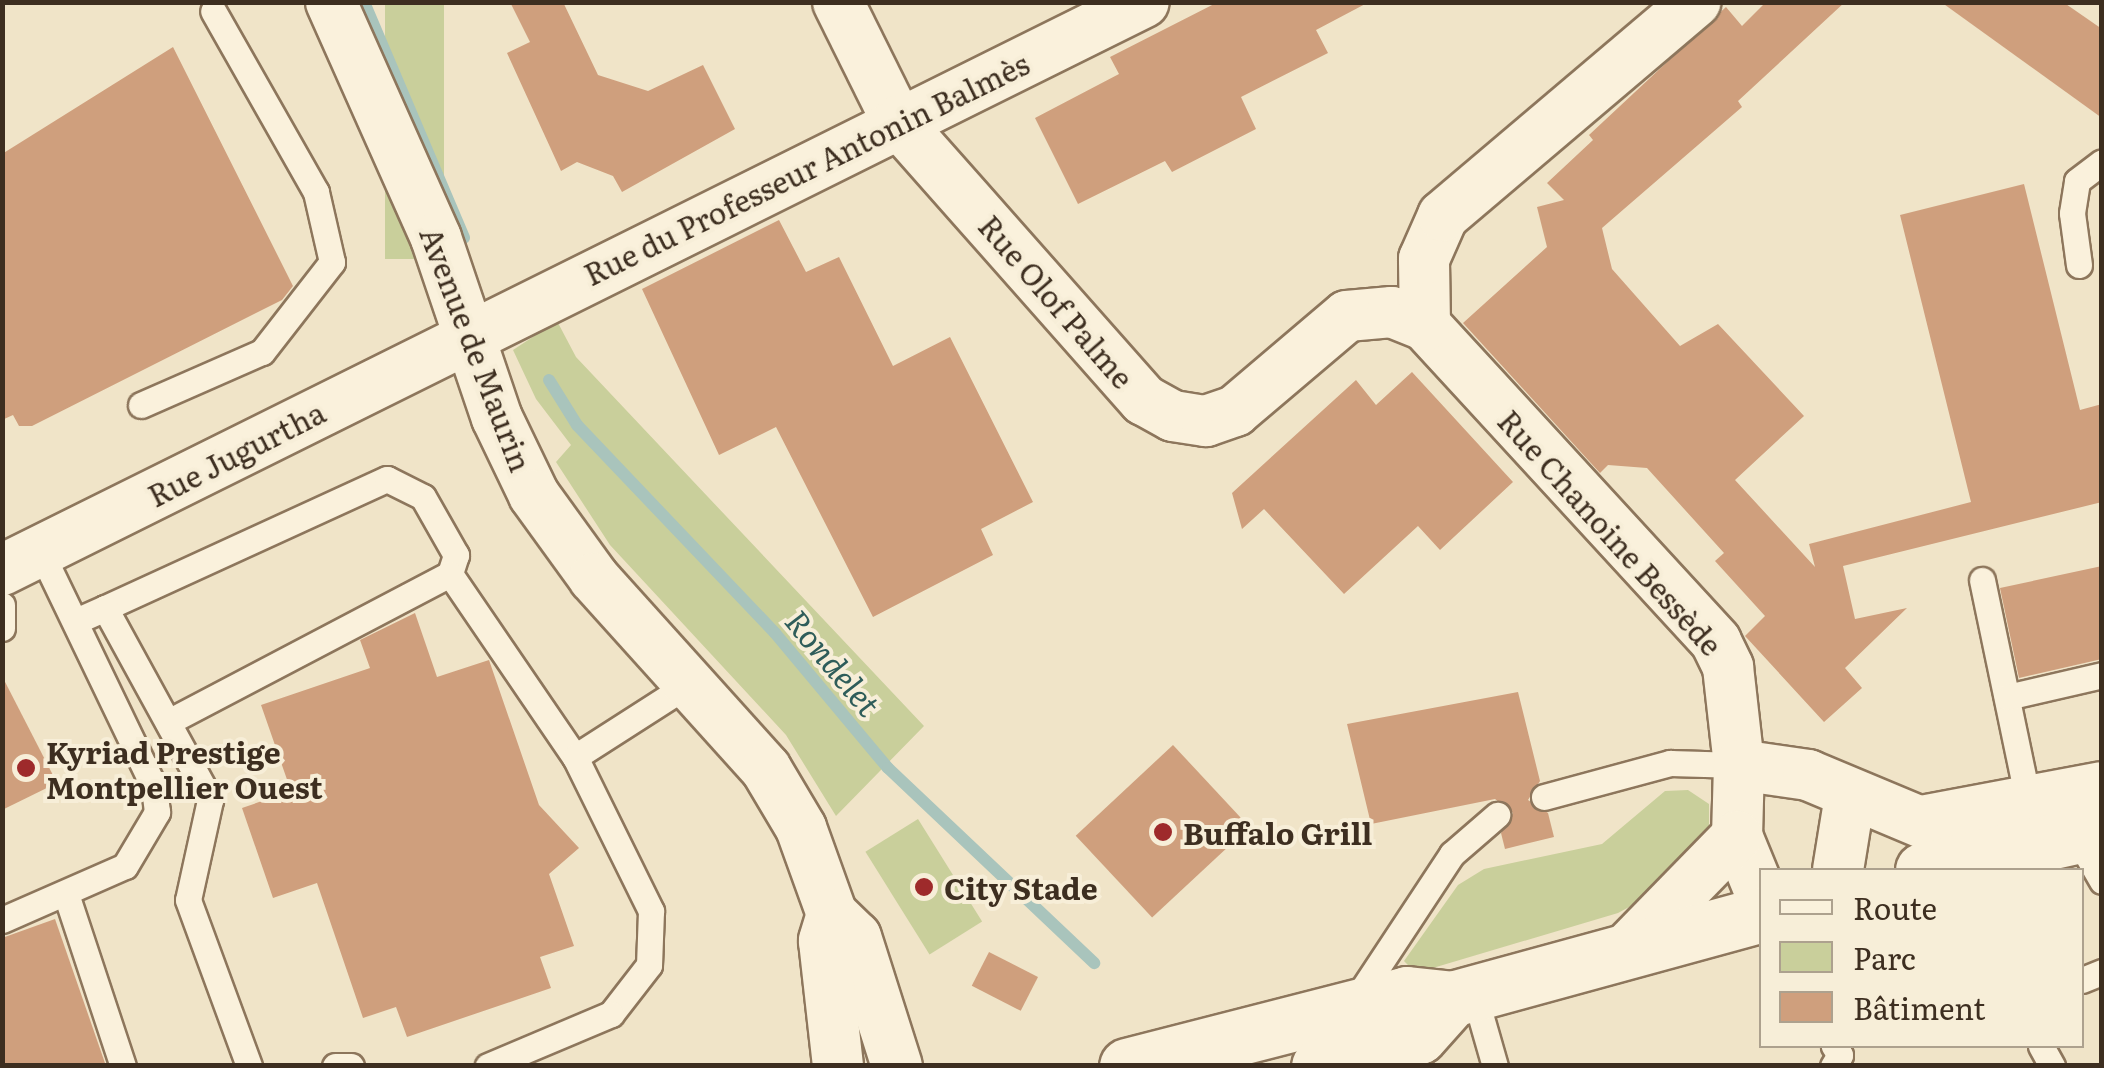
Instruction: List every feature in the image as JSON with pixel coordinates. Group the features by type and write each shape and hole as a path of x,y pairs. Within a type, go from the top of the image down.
{"main road":[{"path":"1919,847 1997,854 2093,849"},
{"path":"1127,1066 1175,1060 1350,1007 1407,994 1463,996 1759,915"},
{"path":"1319,1066 1420,1036 1463,996"}],"street":[{"name":"Avenue de Maurin","path":"332,2 436,238 468,334 534,495 594,578 692,682 766,769 801,828 832,914 856,938 897,1066"},
{"name":"Rue Olof Palme","path":"838,2 897,121 1144,400 1173,416 1206,420 1235,412 1347,316 1392,312 1426,325"},
{"name":"Rue du Professeur Antonin Balmès","path":"468,334 1144,2"},
{"path":"1608,69 1648,2"},
{"path":"1426,325 1424,259 1444,216 1608,69 1658,40 1695,2"},
{"name":"Rue Chanoine Bessède","path":"1426,325 1716,642 1728,667 1739,765 1738,836 1759,889"},
{"name":"Rue Jugurtha","path":"22,561 468,334"},
{"path":"1739,765 1808,775 1850,796 1919,847 1942,812 2029,804 2102,788"},
{"path":"1838,868 1850,796"},
{"path":"1622,954 1738,836"},
{"name":"Avenue de Maurin","path":"832,914 824,941 838,1066"}],"lane":[{"path":"142,405 262,352 332,262 316,192 212,11"},
{"path":"2078,265 2072,213 2077,181 2102,162"},
{"path":"76,621 388,479 422,496 456,554 450,574 168,722"},
{"path":"2,920 67,896 125,866 156,812 154,787 76,621 22,561"},
{"path":"450,574 575,757 651,910 649,965 611,1014 488,1066"},
{"path":"1982,580 2029,804"},
{"path":"2,605 2,628"},
{"path":"105,608 210,800 188,900 250,1066"},
{"path":"2007,698 2102,676"},
{"path":"575,757 692,682"},
{"path":"1544,797 1670,763 1739,765"},
{"path":"1350,1007 1452,854 1497,816"},
{"path":"67,896 123,1066"},
{"path":"1463,996 1494,1066"},
{"path":"334,1066 351,1066"}],"green space":[{"path":"385,3 444,3 444,259 385,259"},
{"path":"557,321 576,357 924,726 836,816 786,735 610,545 556,462 571,445 536,399 513,350"},
{"path":"1688,790 1709,804 1709,826 1670,885 1618,913 1416,973 1404,961 1458,885 1484,869 1602,844 1665,791"},
{"name":"City Stade","path":"918,819 982,922 930,954 865,852"}],"building":[{"path":"510,2 563,2 598,75 648,91 703,65 735,129 622,192 613,176 577,162 561,171 507,53 530,42"},
{"path":"1218,2 1369,2 1316,30 1328,53 1241,97 1256,129 1172,172 1165,161 1078,204 1035,118 1119,74 1110,57"},
{"path":"1766,2 1845,2 1738,101 1742,107 1602,228 1612,269 1680,346 1718,324 1804,416 1735,480 1815,567 1809,544 1971,502 1900,215 2024,184 2080,410 2102,404 2102,502 1843,566 1855,619 1907,608 1845,668 1862,688 1824,722 1745,636 1765,616 1715,561 1724,553 1647,468 1608,465 1600,473 1463,323 1547,247 1537,207 1564,200 1547,183 1593,140 1589,135 1726,7 1742,26"},
{"path":"1941,2 2063,2 2102,29 2102,118"},
{"path":"173,47 293,286 282,300 32,426 19,426 13,415 2,420 2,154"},
{"path":"779,220 806,272 839,257 893,366 950,337 1033,502 981,529 993,555 873,617 776,427 719,455 642,289"},
{"path":"1412,372 1513,482 1440,550 1418,526 1344,594 1264,509 1242,529 1232,493 1356,380 1376,405"},
{"path":"2102,566 2102,659 2019,678 2000,588"},
{"path":"415,613 437,677 489,660 539,805 579,848 549,874 574,946 540,957 551,988 407,1037 396,1007 363,1018 317,883 273,898 242,808 291,791 261,705 370,668 360,640"},
{"name":"Kyriad Prestige Montpellier Ouest","path":"2,676 57,783 2,810"},
{"path":"1518,692 1540,781 1528,800 1548,813 1554,837 1505,849 1501,833 1513,813 1495,799 1371,824 1347,724"},
{"name":"Buffalo Grill","path":"1173,745 1249,827 1152,918 1076,836"},
{"path":"55,919 106,1066 2,1066 2,938"},
{"path":"989,952 1038,977 1021,1011 972,986"}],"waterway":[{"name":"Rondelet","path":"364,2 464,238"},
{"name":"Rondelet","path":"549,380 577,425 775,633 888,768 1094,963"}],"place":[{"name":"Kyriad Prestige Montpellier Ouest","path":"26,768"},
{"name":"Buffalo Grill","path":"1163,832"},
{"name":"City Stade","path":"924,887"}]}
